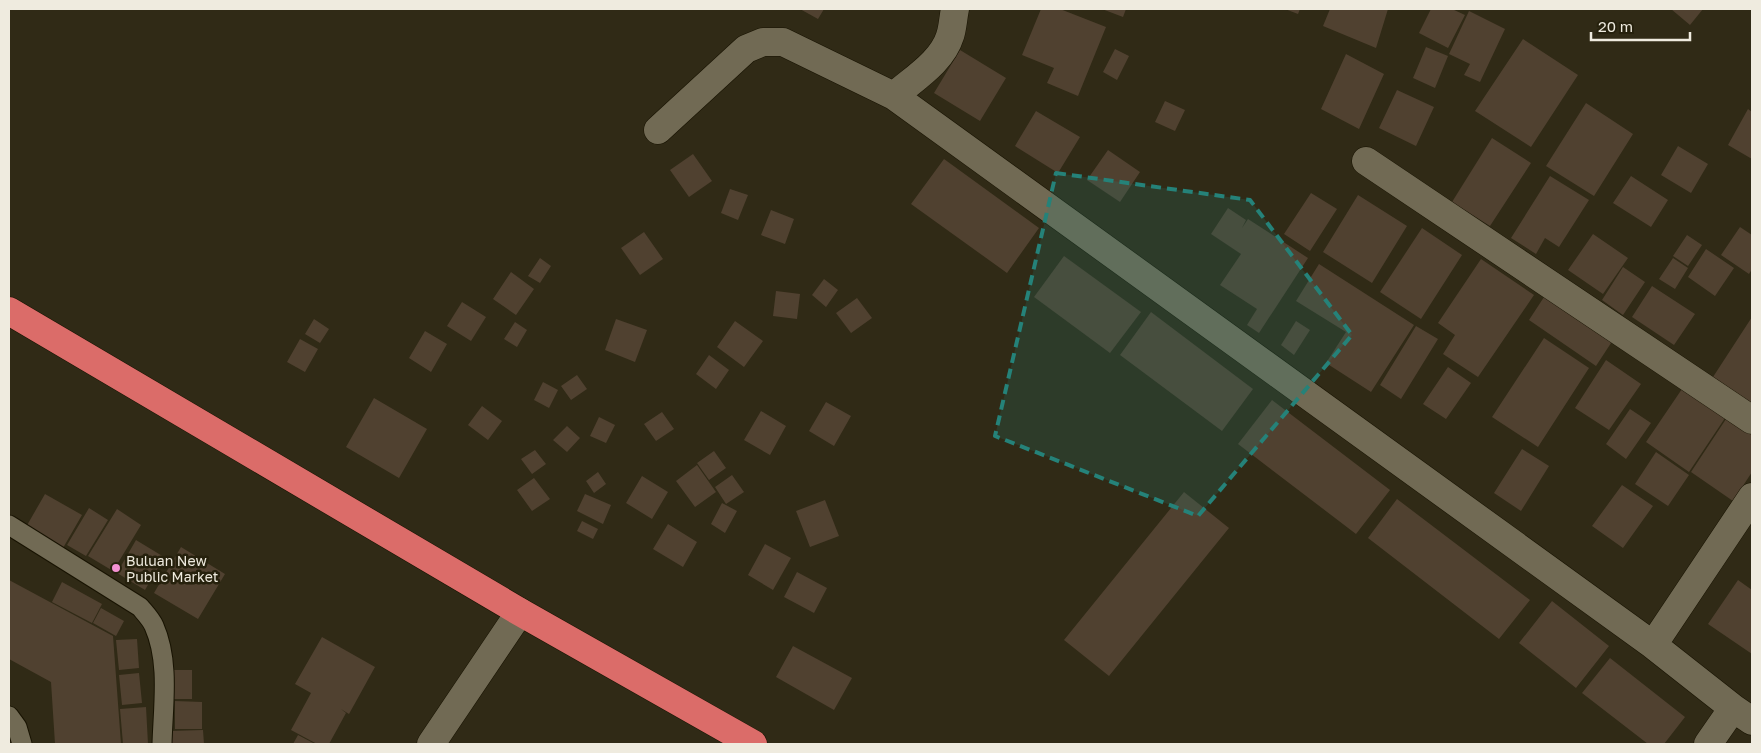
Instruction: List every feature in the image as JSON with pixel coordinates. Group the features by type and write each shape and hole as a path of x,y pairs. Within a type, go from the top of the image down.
{"highway":[{"path":"9,312 520,612 752,744"}],"street":[{"path":"894,96 932,63 944,48 950,36 955,9"},
{"path":"658,130 746,49 763,42 783,42 894,96 1653,645 1742,714 1708,744"},
{"path":"1366,161 1752,420"},
{"path":"1653,645 1752,497"},
{"path":"431,744 520,612"}],"lane":[{"path":"12,534 140,607 154,625 165,672 162,744"},
{"path":"9,716 17,727 22,744"}],"highlighted area":[{"path":"1056,173 1250,200 1352,335 1198,516 995,436"}],"building":[{"path":"800,9 824,9 818,19"},
{"path":"1041,9 1060,9 1106,27 1078,96 1047,83 1054,68 1022,55"},
{"path":"1102,9 1126,9 1123,17"},
{"path":"1285,9 1300,9 1298,14"},
{"path":"1330,9 1388,9 1376,48 1323,26"},
{"path":"1431,9 1452,9 1465,15 1448,48 1419,33"},
{"path":"1671,9 1703,9 1690,25"},
{"path":"1469,11 1505,29 1480,82 1464,75 1470,64 1449,54"},
{"path":"1523,39 1578,75 1531,147 1475,111"},
{"path":"1426,47 1448,56 1435,88 1413,78"},
{"path":"1115,49 1129,56 1117,80 1103,72"},
{"path":"960,50 1006,78 980,121 934,93"},
{"path":"1346,54 1384,74 1359,129 1321,109"},
{"path":"1397,90 1434,107 1416,146 1379,128"},
{"path":"1165,101 1185,110 1175,131 1155,122"},
{"path":"1586,103 1633,134 1594,196 1546,166"},
{"path":"1748,109 1752,112 1752,159 1728,145"},
{"path":"1036,111 1080,137 1058,173 1015,146"},
{"path":"1492,138 1531,163 1490,226 1452,202"},
{"path":"1678,146 1708,164 1691,193 1661,175"},
{"path":"1108,150 1140,172 1120,202 1087,180"},
{"path":"693,154 712,181 689,197 670,170"},
{"path":"944,159 1039,228 1007,273 911,204"},
{"path":"1550,176 1589,200 1559,247 1545,238 1536,254 1511,238"},
{"path":"1631,176 1668,200 1651,227 1613,203"},
{"path":"730,189 748,195 738,220 721,213"},
{"path":"1311,193 1337,209 1310,251 1284,234"},
{"path":"1358,195 1407,226 1372,283 1323,252"},
{"path":"1228,208 1246,220 1242,228 1248,219 1308,258 1259,333 1247,325 1257,309 1220,285 1241,254 1211,234"},
{"path":"771,210 794,219 785,244 761,235"},
{"path":"1740,227 1752,235 1752,269 1749,274 1721,255"},
{"path":"1422,228 1462,255 1421,319 1380,292"},
{"path":"644,232 663,259 640,275 621,248"},
{"path":"1593,234 1628,258 1603,294 1568,270"},
{"path":"1687,235 1702,245 1688,266 1673,256"},
{"path":"1706,249 1734,268 1715,296 1688,277"},
{"path":"1064,256 1141,312 1110,353 1034,297"},
{"path":"540,258 551,266 540,283 528,276"},
{"path":"1673,258 1688,268 1675,289 1659,279"},
{"path":"1481,259 1534,295 1478,377 1443,354 1455,335 1438,323"},
{"path":"1319,264 1414,325 1371,392 1326,363 1346,332 1296,301"},
{"path":"1623,267 1645,282 1623,315 1602,300"},
{"path":"511,272 534,289 516,315 493,299"},
{"path":"824,279 838,290 826,307 812,295"},
{"path":"1652,286 1695,314 1674,345 1632,317"},
{"path":"776,291 800,294 797,319 773,316"},
{"path":"1546,294 1613,340 1596,366 1529,320"},
{"path":"857,298 872,318 851,333 836,313"},
{"path":"462,302 486,317 471,341 447,326"},
{"path":"1151,312 1253,389 1222,431 1120,355"},
{"path":"1752,317 1752,404 1713,377"},
{"path":"314,319 329,329 320,343 305,334"},
{"path":"616,319 647,330 635,362 605,350"},
{"path":"735,321 763,341 744,367 717,347"},
{"path":"1296,321 1310,330 1294,355 1281,345"},
{"path":"515,322 527,330 517,347 504,339"},
{"path":"1416,326 1438,339 1401,399 1380,385"},
{"path":"425,331 447,344 431,372 409,358"},
{"path":"1544,338 1589,368 1538,447 1492,417"},
{"path":"300,339 318,349 305,372 287,362"},
{"path":"709,355 729,370 716,389 696,374"},
{"path":"1606,360 1641,384 1609,430 1575,408"},
{"path":"1448,367 1471,383 1446,419 1423,404"},
{"path":"577,375 587,389 571,400 561,386"},
{"path":"543,382 558,390 549,408 534,400"},
{"path":"1684,386 1727,415 1689,472 1646,442"},
{"path":"374,398 427,429 399,478 346,447"},
{"path":"1272,400 1390,490 1356,534 1238,444"},
{"path":"826,402 851,416 834,446 809,431"},
{"path":"482,406 502,421 488,440 468,425"},
{"path":"1630,409 1651,423 1626,459 1606,444"},
{"path":"761,411 786,426 770,455 744,440"},
{"path":"662,412 674,429 656,441 644,424"},
{"path":"1728,416 1752,432 1752,472 1733,501 1691,472"},
{"path":"599,417 615,425 606,443 590,436"},
{"path":"567,426 580,438 567,452 553,440"},
{"path":"1522,449 1549,466 1521,511 1494,493"},
{"path":"535,450 546,464 532,474 521,459"},
{"path":"714,451 726,468 709,480 697,463"},
{"path":"1656,452 1689,475 1668,506 1635,484"},
{"path":"697,465 716,492 695,507 676,481"},
{"path":"598,472 606,484 594,493 586,481"},
{"path":"732,475 744,492 726,504 715,487"},
{"path":"642,476 668,492 652,519 626,503"},
{"path":"534,478 550,499 532,511 517,490"},
{"path":"1622,485 1653,506 1623,548 1592,526"},
{"path":"1184,492 1229,528 1109,676 1064,640"},
{"path":"45,494 82,515 63,548 26,527"},
{"path":"585,494 611,505 603,524 577,511"},
{"path":"1397,499 1530,600 1499,639 1368,538"},
{"path":"825,500 839,536 810,547 796,511"},
{"path":"722,503 737,511 725,533 711,524"},
{"path":"89,508 108,520 86,556 67,545"},
{"path":"117,509 141,525 113,571 88,556"},
{"path":"582,521 598,529 593,539 577,531"},
{"path":"668,524 697,542 683,567 653,549"},
{"path":"136,540 164,557 145,590 117,573"},
{"path":"765,544 791,558 773,590 748,575"},
{"path":"181,547 225,574 198,619 154,593"},
{"path":"797,572 827,588 814,613 784,597"},
{"path":"9,580 113,636 121,744 55,744 51,682 9,659"},
{"path":"1738,580 1752,590 1752,654 1708,624"},
{"path":"62,582 102,604 92,623 52,602"},
{"path":"1552,601 1609,646 1576,688 1519,643"},
{"path":"101,608 124,621 116,636 93,623"},
{"path":"322,637 375,667 349,714 341,709 346,713 329,744 317,744 291,730 311,693 295,684"},
{"path":"137,639 139,668 119,670 116,640"},
{"path":"793,646 852,678 834,710 776,677"},
{"path":"1610,658 1685,717 1664,744 1648,744 1582,693"},
{"path":"172,670 192,670 192,699 172,699"},
{"path":"139,673 142,703 122,705 119,675"},
{"path":"175,701 202,702 202,729 175,729"},
{"path":"146,707 148,744 123,744 120,709"},
{"path":"203,730 204,744 170,744 170,731"},
{"path":"298,735 315,744 293,744"}],"place":[{"name":"Buluan New Public Market","path":"116,568"}]}
